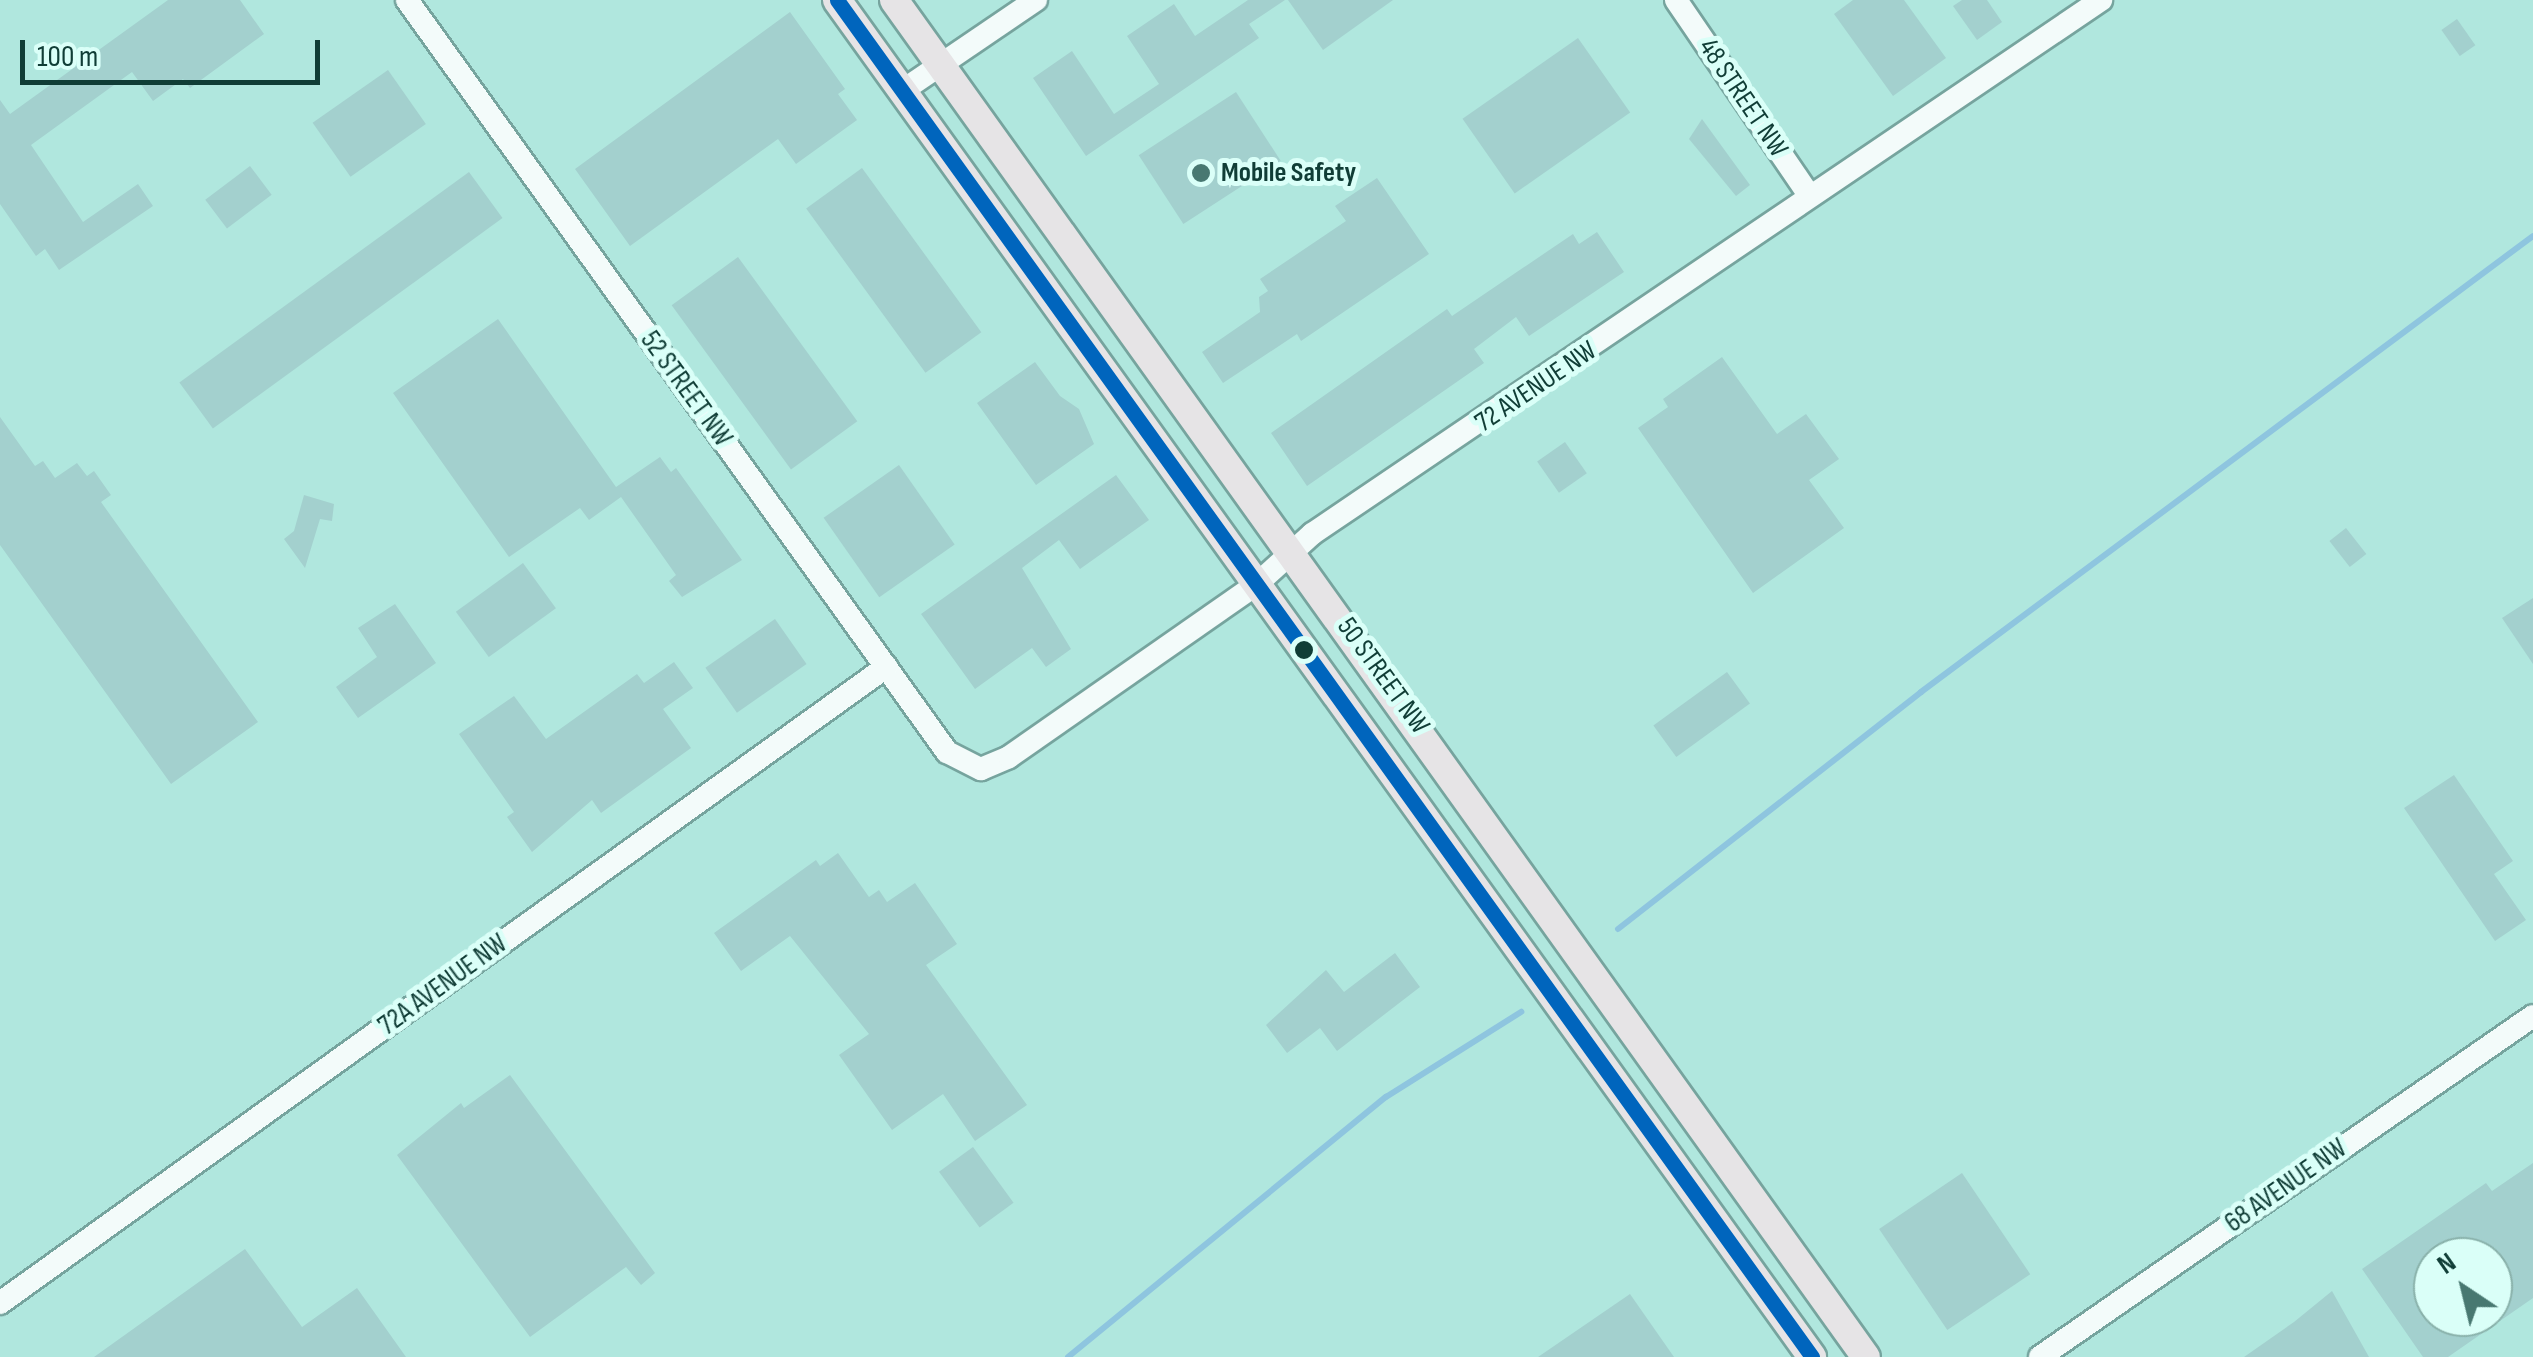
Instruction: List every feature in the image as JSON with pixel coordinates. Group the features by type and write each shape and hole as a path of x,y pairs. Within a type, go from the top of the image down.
{"main road":[{"name":"50 STREET NW","path":"837,0 1812,1357"},
{"name":"50 STREET NW","path":"894,0 1292,548 1866,1357"}],"street":[{"name":"52 STREET NW","path":"407,0 952,759 972,768"},
{"path":"902,91 1036,0"},
{"name":"48 STREET NW","path":"1676,0 1809,196"},
{"name":"72 AVENUE NW","path":"972,768 1009,758 1258,583 1292,548 1520,399 1809,196 2101,0"},
{"name":"72A AVENUE NW","path":"0,1303 886,666"},
{"name":"68 AVENUE NW","path":"2040,1357 2533,1016"}],"building":[{"path":"168,0 240,0 264,34 190,88 183,79 153,101 132,72 31,145 83,222 138,184 153,206 59,270 45,249 36,256 0,204 0,100 10,114"},
{"path":"1248,0 1285,0 1249,24 1259,38 1086,156 1033,78 1072,51 1114,114 1159,84 1127,36 1174,4 1195,36"},
{"path":"1288,0 1393,0 1323,50"},
{"path":"1853,0 1904,0 1946,58 1893,96 1834,14"},
{"path":"1962,0 1987,0 2002,22 1977,40 1953,6"},
{"path":"790,12 845,89 838,94 857,120 796,164 778,139 630,246 575,169"},
{"path":"2457,19 2475,45 2460,56 2441,30"},
{"path":"1578,38 1630,113 1515,193 1462,119"},
{"path":"388,70 426,124 350,177 313,123"},
{"path":"1236,92 1281,161 1183,224 1139,155"},
{"path":"1702,119 1750,185 1736,196 1689,139"},
{"path":"250,166 272,195 227,228 205,200"},
{"path":"862,168 981,332 925,373 806,209"},
{"path":"469,172 503,218 213,429 179,382"},
{"path":"1377,178 1429,254 1301,341 1297,334 1223,383 1202,352 1260,312 1259,297 1268,291 1260,279 1346,221 1335,206"},
{"path":"1597,232 1624,272 1529,336 1516,317 1474,349 1484,363 1307,486 1271,433 1447,309 1452,316 1573,234 1579,244"},
{"path":"738,257 857,421 791,469 672,305"},
{"path":"498,319 616,487 660,457 671,472 676,468 742,560 682,597 669,581 676,575 621,497 589,520 580,508 509,557 393,393"},
{"path":"1722,357 1777,434 1806,414 1839,459 1809,480 1844,528 1753,593 1638,428 1668,407 1663,399"},
{"path":"1035,362 1060,396 1079,409 1094,444 1036,485 977,403"},
{"path":"0,417 35,466 43,461 55,478 77,463 87,476 94,471 111,495 101,502 258,722 171,784 0,545"},
{"path":"1565,442 1587,473 1559,493 1537,462"},
{"path":"899,465 955,544 879,597 824,518"},
{"path":"1116,475 1149,520 1080,569 1059,540 1022,568 1071,649 1046,667 1032,648 975,689 921,614"},
{"path":"304,495 334,504 332,521 320,519 305,568 284,539 294,531"},
{"path":"2346,528 2366,554 2350,567 2329,541"},
{"path":"523,563 556,608 489,657 456,612"},
{"path":"2533,598 2533,664 2502,618"},
{"path":"395,604 436,663 358,718 336,687 377,657 358,628"},
{"path":"775,619 807,664 737,713 705,668"},
{"path":"674,662 693,688 663,709 691,748 601,813 592,800 532,852 507,817 514,812 459,734 514,696 546,739 637,674 644,683"},
{"path":"1727,672 1750,704 1676,757 1653,725"},
{"path":"2454,775 2513,861 2494,874 2526,920 2495,941 2404,808"},
{"path":"838,853 869,897 879,890 887,902 915,883 957,944 926,965 1027,1105 975,1141 943,1094 892,1130 839,1055 869,1034 790,936 741,971 714,933 816,860 820,866"},
{"path":"1395,953 1420,987 1337,1051 1320,1028 1287,1053 1266,1025 1326,970 1344,992"},
{"path":"510,1075 655,1273 641,1285 626,1267 530,1337 397,1155 461,1103 464,1108"},
{"path":"973,1147 1014,1203 980,1228 939,1172"},
{"path":"2533,1163 2533,1298 2513,1312 2513,1237 2413,1237 2413,1337 2477,1337 2448,1357 2423,1357 2362,1269 2486,1183 2492,1191"},
{"path":"1962,1173 2030,1274 1947,1330 1879,1229"},
{"path":"245,1249 302,1327 357,1288 406,1357 94,1357"},
{"path":"2332,1291 2369,1357 2244,1357 2294,1322"},
{"path":"1630,1294 1674,1357 1538,1357"}],"waterway":[{"path":"1618,929 1921,692 2533,236"},
{"path":"1068,1357 1386,1097 1521,1012"}],"transit line":[{"path":"837,0 1812,1357"}],"place":[{"name":"Mobile Safety","path":"1201,173"}]}
